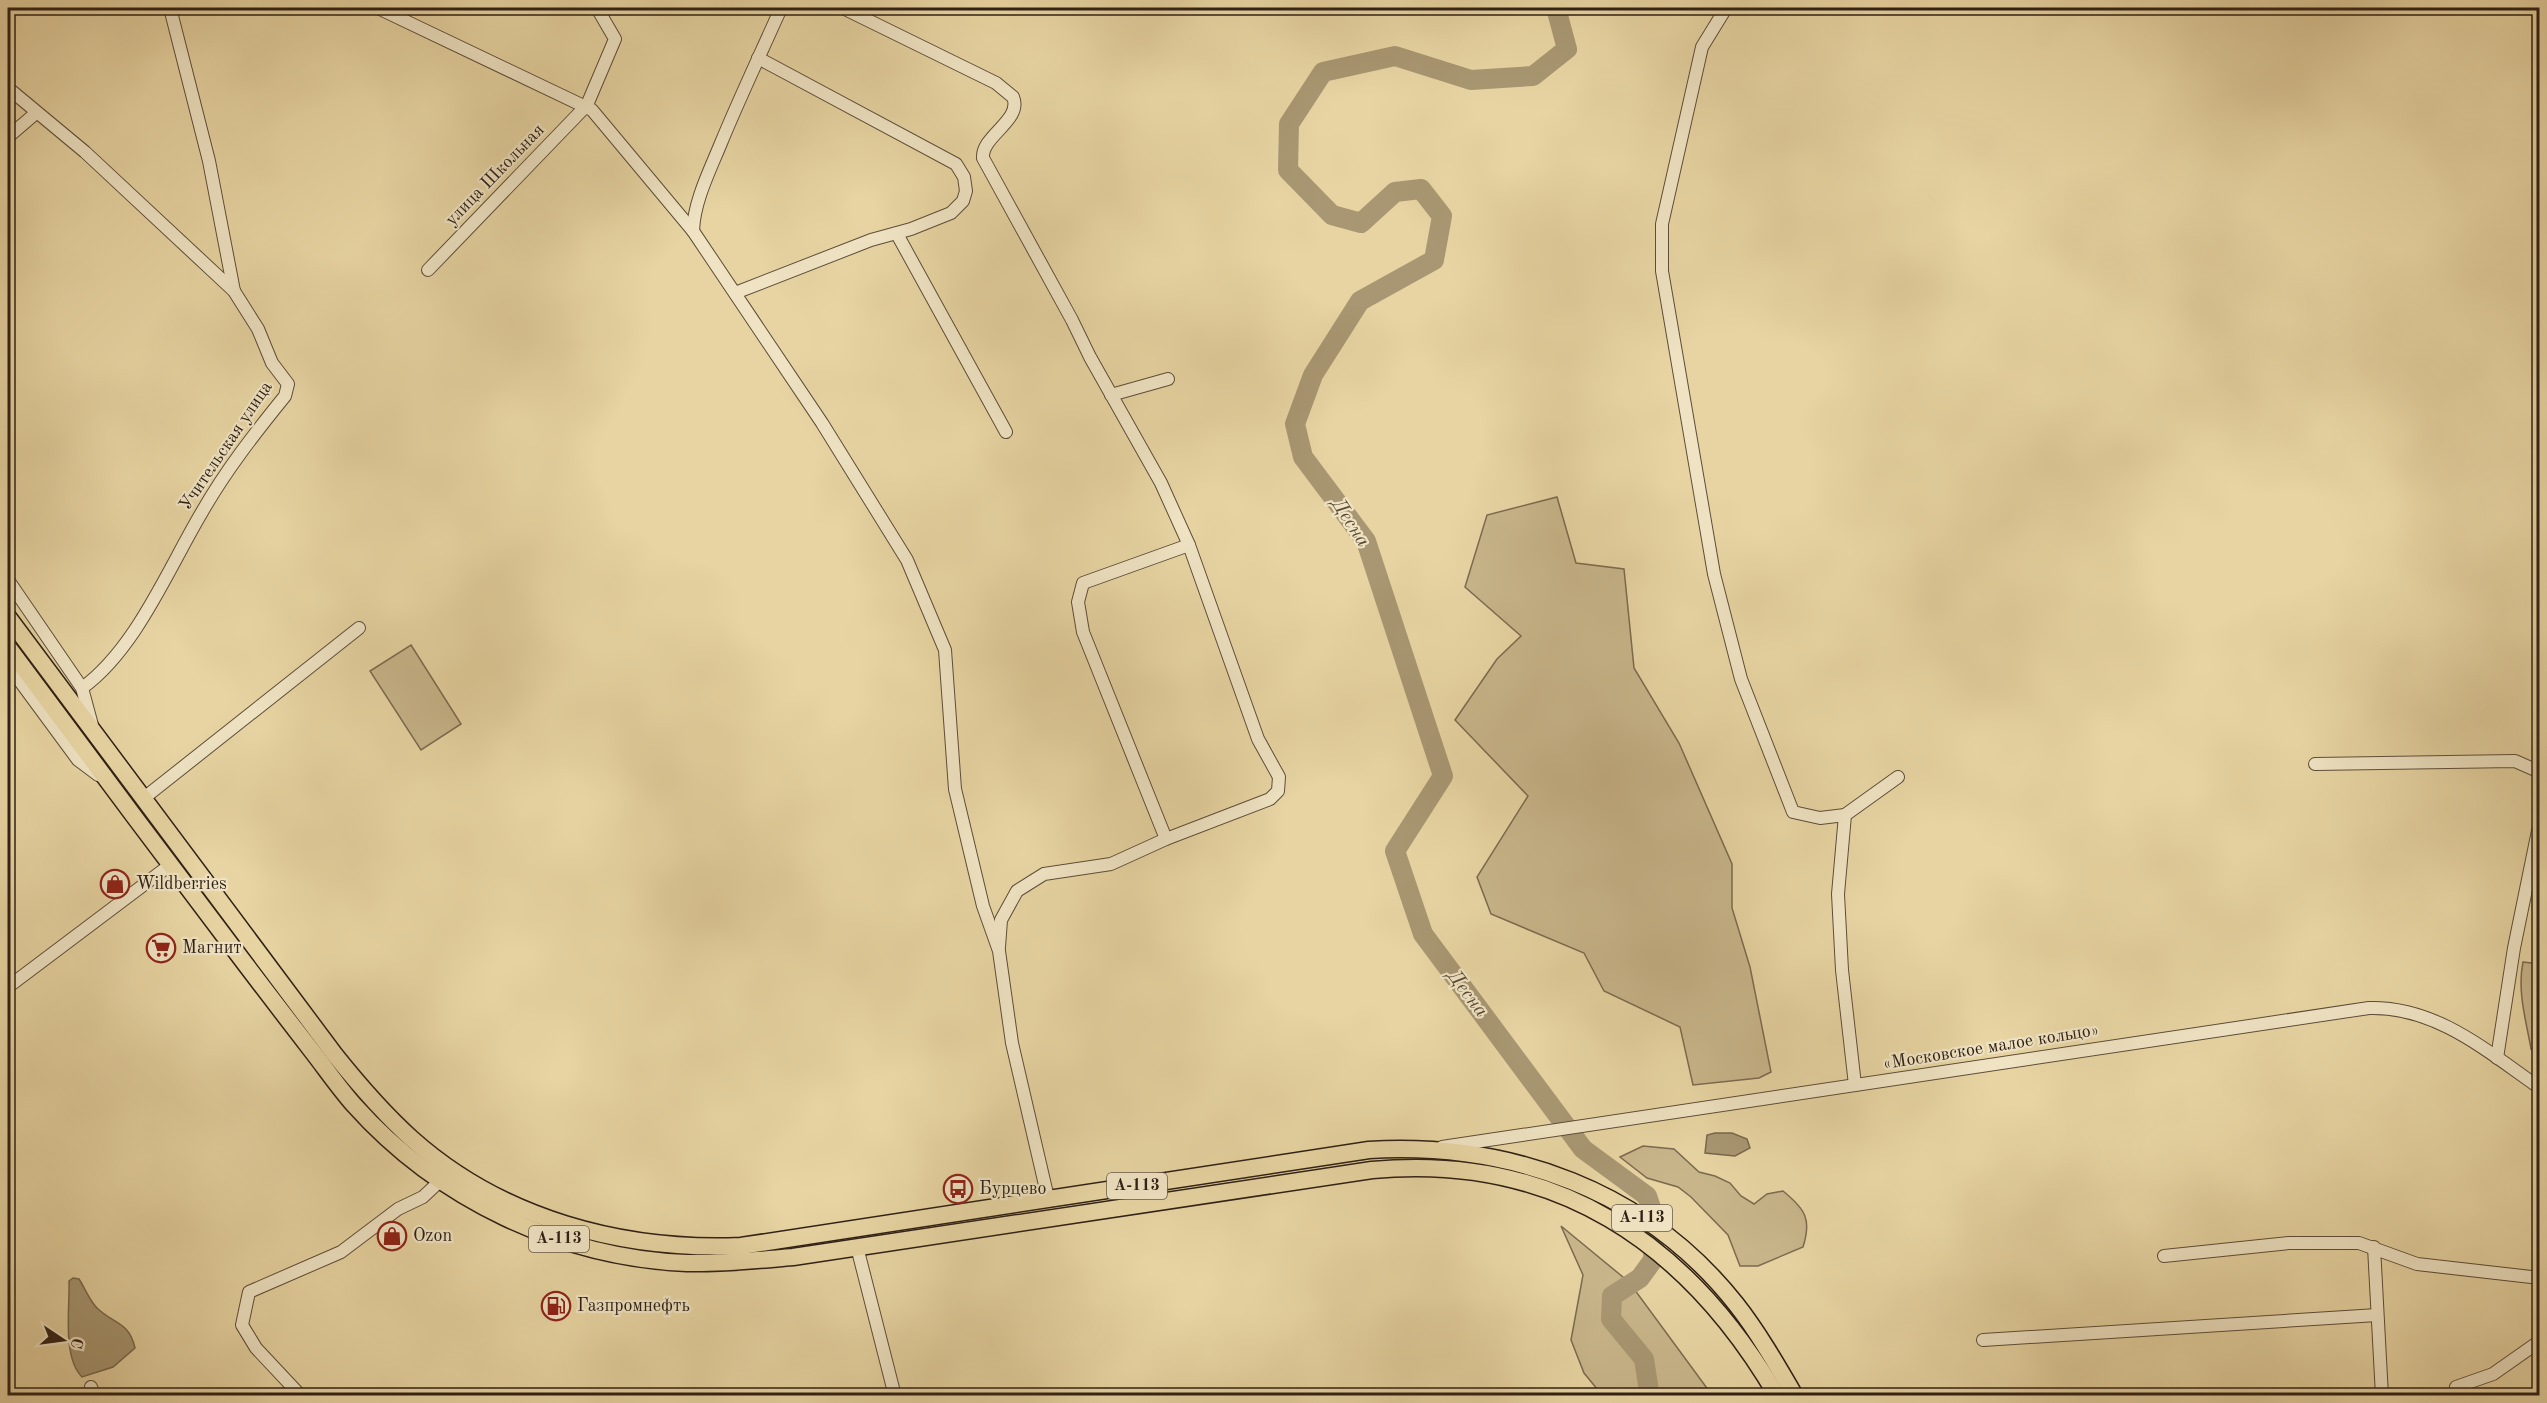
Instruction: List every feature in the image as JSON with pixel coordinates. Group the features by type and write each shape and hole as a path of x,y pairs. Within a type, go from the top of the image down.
{"highway":[{"name":"А-113","path":"8,617 334,1055 370,1099 412,1140 440,1161 486,1190 530,1212 614,1238 668,1246 712,1247 791,1239 1369,1150 1427,1149 1479,1154 1526,1164 1575,1181 1617,1202 1649,1223 1705,1270 1736,1304 1795,1395"},
{"name":"А-113","path":"8,647 170,865 354,1105 402,1152 441,1181 523,1226 552,1237 616,1254 686,1263 732,1263 857,1247 1372,1170 1434,1168 1477,1172 1525,1182 1568,1196 1608,1216 1638,1236 1692,1281 1721,1314 1777,1395"}],"street":[{"path":"170,8 209,161 234,291"},
{"path":"378,8 587,105 693,231 822,423 908,560 945,650 955,789 983,906 999,951 1012,1043 1048,1198"},
{"path":"587,105 615,39 597,8"},
{"path":"693,231 694,218 712,165 781,8"},
{"path":"843,8 996,83 1013,97 1014,106 1010,116 986,146 983,158 1161,483 1189,545 1253,724 1279,777 1278,791 1270,799 1166,839 1111,864 1044,874 1017,891 1001,920 999,951"},
{"path":"1726,8 1702,47 1662,224 1662,271 1714,573 1741,679 1793,812 1820,818 1845,815 1898,777"},
{"path":"735,293 871,240 897,234 943,217 956,209 963,201 966,186 964,177 956,164 758,58"},
{"name":"Учительская улица","path":"8,88 84,152 234,291 258,329 272,363 288,384 285,396 224,476 123,648 98,676 82,688"},
{"name":"улица Школьная","path":"428,270 587,105"},
{"path":"8,137 36,113"},
{"path":"897,234 1005,432"},
{"path":"1111,395 1168,379"},
{"path":"1166,839 1090,650 1080,618 1078,602 1083,583 1189,545"},
{"path":"8,580 82,688 94,731"},
{"path":"144,798 359,628"},
{"path":"8,665 78,760 108,782"},
{"path":"2315,764 2515,761 2540,772"},
{"path":"1845,815 1838,894 1842,970 1855,1085"},
{"path":"2497,1058 2514,948 2540,821"},
{"path":"8,987 170,865"},
{"name":"«Московское малое кольцо»","path":"1427,1149 2369,1008 2398,1009 2430,1018 2459,1033 2540,1088"},
{"path":"301,1395 256,1348 242,1325 249,1292 341,1252 398,1209 423,1197 441,1181"},
{"path":"2164,1256 2289,1243 2359,1243 2417,1264 2540,1278"},
{"path":"857,1247 895,1395"},
{"path":"2374,1247 2382,1395"},
{"path":"1983,1340 2378,1315"},
{"path":"2456,1387 2493,1374 2540,1341"}],"shaded area":[{"path":"1557,497 1576,563 1624,569 1634,668 1679,743 1732,864 1732,908 1750,967 1771,1072 1759,1078 1693,1085 1680,1027 1604,991 1584,953 1491,914 1477,877 1528,796 1455,720 1497,659 1521,636 1465,587 1487,515"},
{"path":"411,645 461,724 421,750 370,671"},
{"path":"2523,962 2539,964 2539,1055 2531,1049 2525,1016 2521,984"},
{"path":"1732,1133 1747,1139 1750,1148 1735,1156 1705,1153 1707,1135"},
{"path":"1643,1146 1674,1149 1699,1172 1730,1183 1741,1196 1754,1204 1767,1194 1783,1191 1797,1203 1805,1215 1807,1229 1803,1247 1758,1266 1740,1266 1728,1235 1691,1197 1678,1187 1647,1178 1620,1157"},
{"path":"1561,1226 1629,1282 1712,1395 1602,1395 1584,1373 1571,1340 1583,1275"},
{"path":"73,1278 79,1279 97,1308 125,1328 135,1348 113,1367 82,1377 76,1368 69,1345 69,1281"}],"waterway":[{"name":"Десна","path":"1556,8 1567,49 1533,76 1471,80 1395,56 1323,72 1289,124 1288,170 1332,215 1361,223 1395,192 1421,189 1442,216 1434,260 1360,301 1313,375 1295,424 1303,457 1366,541 1443,776 1395,851 1423,934 1583,1149 1647,1196 1655,1220 1653,1260 1640,1278 1612,1296 1611,1319 1644,1359 1649,1391 1645,1396"},
{"path":"1649,1391 1659,1396"}],"place":[{"name":"Wildberries","path":"115,884"},
{"name":"Магнит","path":"161,948"},
{"name":"Бурцево","path":"958,1189"},
{"name":"Ozon","path":"392,1236"},
{"name":"Газпромнефть","path":"556,1306"}]}
